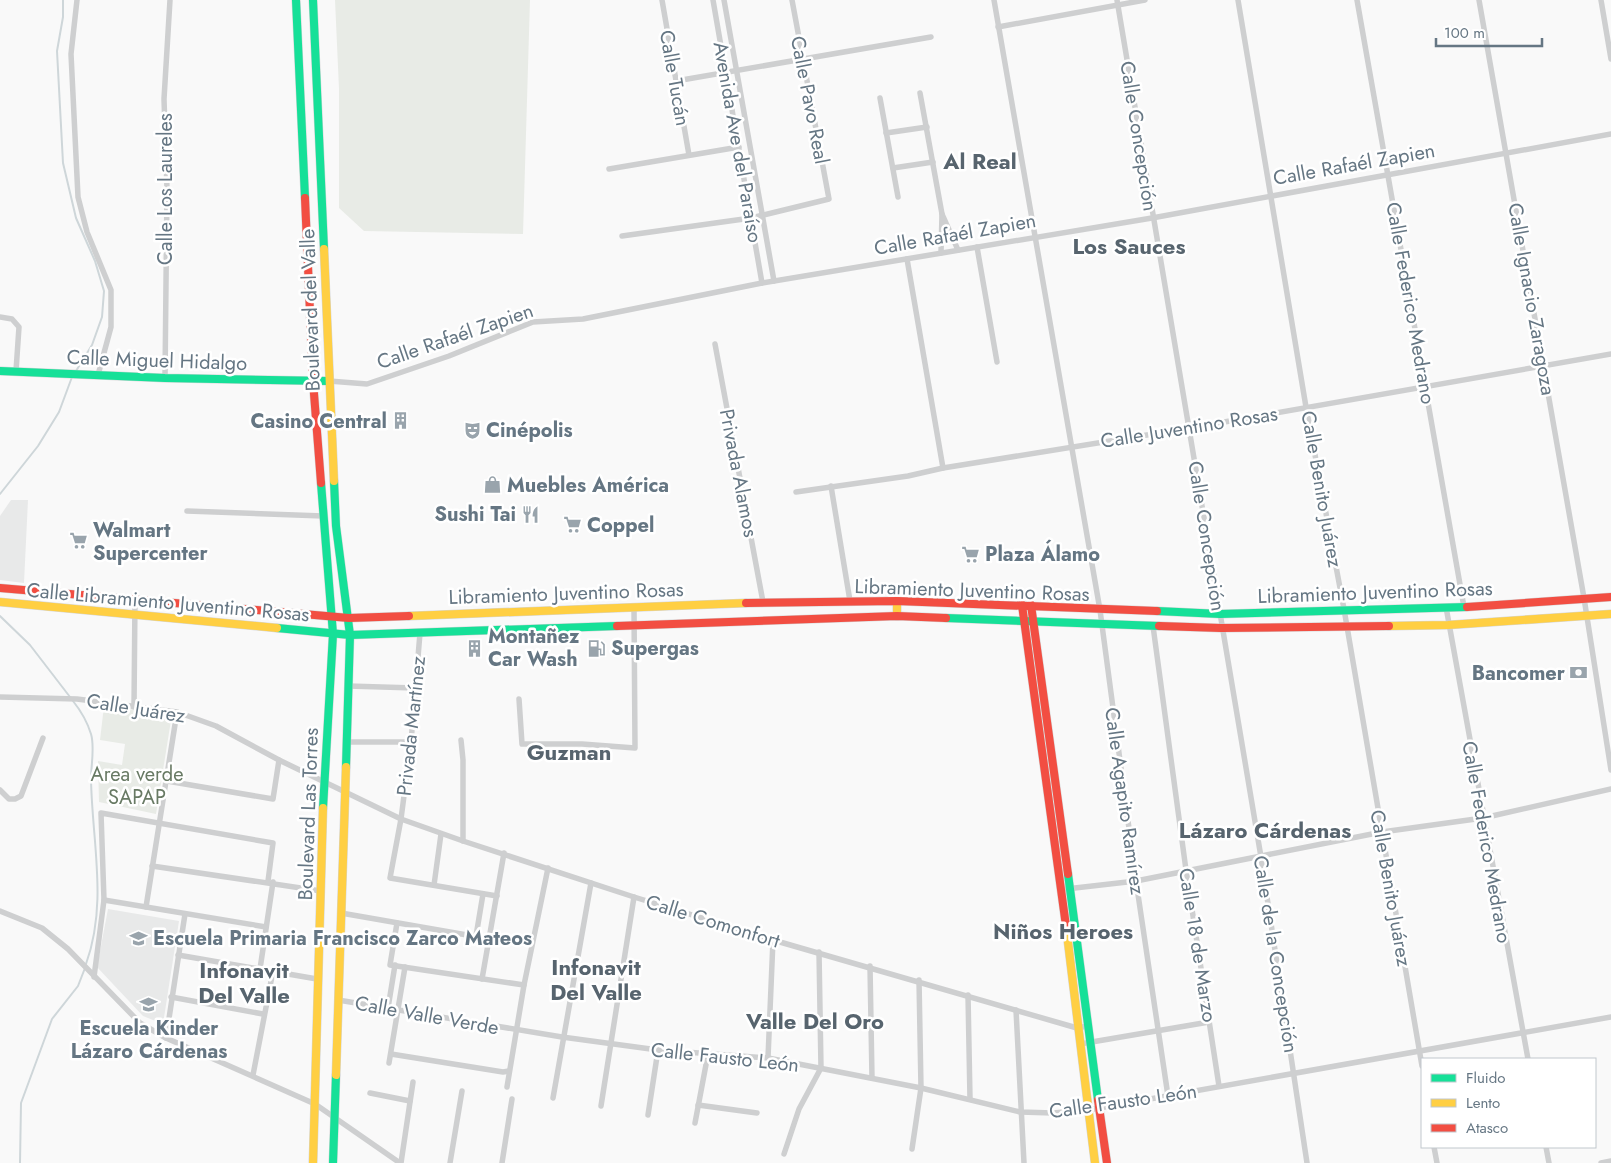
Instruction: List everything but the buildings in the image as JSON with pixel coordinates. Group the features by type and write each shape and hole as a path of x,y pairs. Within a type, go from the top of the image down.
{"street":[{"path":"77,0 71,54 78,197 87,232 111,290 111,327 98,375"},
{"name":"Calle Los Laureles","path":"165,378 167,189 164,99 170,0"},
{"name":"Boulevard del Valle","path":"296,0 313,381 332,616"},
{"name":"Boulevard del Valle","path":"313,0 336,526 349,618"},
{"name":"Calle Tucán","path":"662,0 690,155"},
{"name":"Avenida Ave del Paraíso","path":"713,0 762,283"},
{"name":"Avenida Ave del Paraíso","path":"724,0 774,281"},
{"name":"Calle Pavo Real","path":"762,216 829,199 792,0"},
{"name":"Calle Agapito Ramírez","path":"994,0 1100,610 1136,881 1168,1096"},
{"path":"998,27 1118,2 1145,0"},
{"name":"Calle Benito Juárez","path":"1238,0 1306,407 1344,609 1421,1059"},
{"name":"Calle Federico Medrano","path":"1358,0 1464,607"},
{"name":"Calle Ignacio Zaragoza","path":"1479,0 1586,615"},
{"path":"1601,0 1611,59"},
{"name":"Calle Concepción","path":"1118,2 1152,218 1190,428 1221,628"},
{"path":"676,82 931,37"},
{"path":"300,87 317,85"},
{"path":"920,92 942,214 941,253"},
{"path":"880,98 898,197"},
{"path":"886,133 926,127"},
{"name":"Calle Rafaél Zapien","path":"313,381 329,380 366,384 449,356 533,322 583,319 762,283 1152,218 1611,134"},
{"path":"609,169 738,147"},
{"path":"893,168 933,162"},
{"path":"942,214 958,250"},
{"path":"622,236 762,216"},
{"path":"977,247 997,362"},
{"path":"907,259 943,468"},
{"path":"308,276 326,276"},
{"path":"0,317 12,319 19,327 16,371"},
{"name":"Privada Alamos","path":"715,344 763,602"},
{"name":"Calle Juventino Rosas","path":"796,492 908,476 943,468 1190,428 1611,354"},
{"name":"Calle Miguel Hidalgo","path":"0,370 165,378 313,381"},
{"path":"320,459 334,471"},
{"path":"831,486 850,601"},
{"path":"187,511 323,516"},
{"name":"Calle Libramiento Juventino Rosas","path":"0,588 332,616"},
{"name":"Libramiento Juventino Rosas","path":"332,616 349,618 763,602 850,601 1022,604 1100,610 1220,614 1464,607 1611,597"},
{"path":"134,707 135,598"},
{"path":"897,601 897,616"},
{"name":"Calle Libramiento Juventino Rosas","path":"0,602 333,634"},
{"path":"1022,604 1023,622 1062,890 1077,1028 1095,1163"},
{"path":"1032,605 1072,889 1107,1163"},
{"path":"519,699 522,744 582,744 635,748 632,624 634,607"},
{"name":"Calle Federico Medrano","path":"1446,607 1528,1058"},
{"name":"Libramiento Juventino Rosas","path":"333,634 350,635 897,616 1221,628 1448,625 1611,614"},
{"path":"1586,615 1611,770"},
{"name":"Boulevard Las Torres","path":"313,1163 317,979 324,782 333,634 332,616"},
{"name":"Boulevard Las Torres","path":"333,1163 349,618"},
{"name":"Calle 18 de Marzo","path":"1153,626 1186,870 1219,1086"},
{"name":"Calle de la Concepción","path":"1221,628 1260,857 1307,1163"},
{"name":"Privada Martínez","path":"420,632 411,742 401,819 390,878 434,885"},
{"path":"348,686 415,688"},
{"name":"Calle Juárez","path":"0,696 77,699 177,712 216,726 279,760 345,791"},
{"path":"146,907 177,712"},
{"path":"0,790 9,799 21,796 43,738"},
{"path":"461,740 463,760 463,841"},
{"path":"346,742 411,742"},
{"path":"167,781 273,799 279,760"},
{"path":"1062,890 1136,881 1382,832 1483,818 1611,789"},
{"name":"Calle Comonfort","path":"345,791 401,819 441,834 504,853 634,898 773,940 919,980 1077,1028 1088,1026"},
{"path":"94,977 104,900 101,813 273,843 266,927 260,969"},
{"path":"441,834 434,885 497,896"},
{"path":"482,979 504,853"},
{"path":"152,866 321,891"},
{"path":"507,1088 524,986 548,868"},
{"path":"553,1098 590,883"},
{"path":"476,936 483,894"},
{"path":"601,1106 609,1044 634,898"},
{"path":"104,900 266,927"},
{"path":"0,911 42,928 68,948 81,965 140,1023 166,1038 253,1075 314,1104 400,1163 413,1082"},
{"path":"340,913 490,939"},
{"path":"166,1038 185,914"},
{"path":"388,1008 397,923"},
{"path":"768,1058 773,940"},
{"path":"784,1154 799,1109 821,1068 820,952"},
{"path":"178,955 317,979"},
{"path":"393,965 524,986"},
{"path":"870,966 872,1078"},
{"path":"389,1063 396,1010 405,967"},
{"path":"253,1075 263,1014 273,971"},
{"path":"912,1150 921,1088 919,980"},
{"path":"968,995 970,1100"},
{"path":"171,997 263,1014"},
{"name":"Calle Valle Verde","path":"338,1000 517,1031"},
{"path":"1016,1010 1024,1163"},
{"name":"Calle Fausto León","path":"517,1031 658,1050 768,1058 921,1088 1020,1112 1053,1113 1088,1110 1611,1018"},
{"path":"1080,1044 1209,1022"},
{"path":"648,1115 658,1050"},
{"path":"391,1054 503,1072 509,1071"},
{"path":"695,1123 708,1054"},
{"path":"450,1163 462,1091"},
{"path":"370,1093 410,1101"},
{"path":"502,1163 512,1099"},
{"path":"698,1105 758,1112"},
{"path":"1434,1148 1437,1163"},
{"path":"1546,1148 1549,1163"},
{"path":"1601,1163 1611,1161"}],"shaded area":[{"path":"11,500 28,500 24,583 0,580 0,516"},
{"name":"Escuela Primaria Francisco Zarco Mateos","path":"108,909 179,921 163,1024 143,1016 97,967"}],"green space":[{"path":"335,0 530,0 523,234 364,231 339,208 339,89"},
{"name":"Area verde SAPAP","path":"104,706 172,714 156,814 99,802 98,761 122,765 125,744 100,740"}],"waterway":[{"path":"63,0 63,17 57,51 63,163 76,218 95,261 104,291 102,317 92,345 76,371"},
{"path":"0,494 38,446 59,412 72,377"},
{"path":"0,616 30,645 70,697"},
{"path":"73,701 88,725 93,745 91,779 98,895 93,941 86,964"},
{"path":"20,1163 21,1103 52,1019 78,986 85,968"}],"traffic: fast":[{"path":"296,0 305,198"},
{"path":"313,0 324,249"},
{"path":"0,371 165,378 329,381"},
{"path":"334,481 336,526 350,635 346,767"},
{"path":"321,483 333,634 323,808"},
{"path":"1157,611 1220,614 1467,607"},
{"path":"946,618 1159,626"},
{"path":"277,628 350,635 617,626"},
{"path":"1068,874 1098,1100"},
{"path":"333,1163 336,1075"}],"traffic: slow":[{"path":"324,249 334,481"},
{"path":"897,601 897,616"},
{"path":"0,602 277,628"},
{"path":"409,616 746,603"},
{"path":"1389,626 1448,625 1611,614"},
{"path":"336,1075 346,767"},
{"path":"313,1163 323,808"},
{"path":"1066,926 1095,1163"}],"traffic: jam":[{"path":"305,198 313,381 321,483"},
{"path":"0,588 349,618 409,616"},
{"path":"1467,607 1611,597"},
{"path":"746,603 897,601 1157,611"},
{"path":"1022,605 1066,926"},
{"path":"1031,605 1068,874"},
{"path":"617,626 897,616 946,618"},
{"path":"1159,626 1221,628 1389,626"},
{"path":"1098,1100 1107,1163"}],"place":[{"name":"Casino Central","path":"401,421"},
{"name":"Cinépolis","path":"472,430"},
{"name":"Muebles América","path":"493,485"},
{"name":"Sushi Tai","path":"530,514"},
{"name":"Coppel","path":"573,525"},
{"name":"Walmart Supercenter","path":"79,541"},
{"name":"Plaza Álamo","path":"971,554"},
{"name":"Montañez Car Wash","path":"474,648"},
{"name":"Supergas","path":"597,648"},
{"name":"Bancomer","path":"1579,673"},
{"name":"Escuela Primaria Francisco Zarco Mateos","path":"139,938"},
{"name":"Escuela Kinder Lázaro Cárdenas","path":"149,1004"}],"district":[{"name":"Al Real","path":"980,161"},
{"name":"Los Sauces","path":"1129,246"},
{"name":"Guzman","path":"569,752"},
{"name":"Lázaro Cárdenas","path":"1265,830"},
{"name":"Niños Heroes","path":"1063,931"},
{"name":"Infonavit Del Valle","path":"596,980"},
{"name":"Infonavit Del Valle","path":"244,982"},
{"name":"Valle Del Oro","path":"815,1021"}]}
